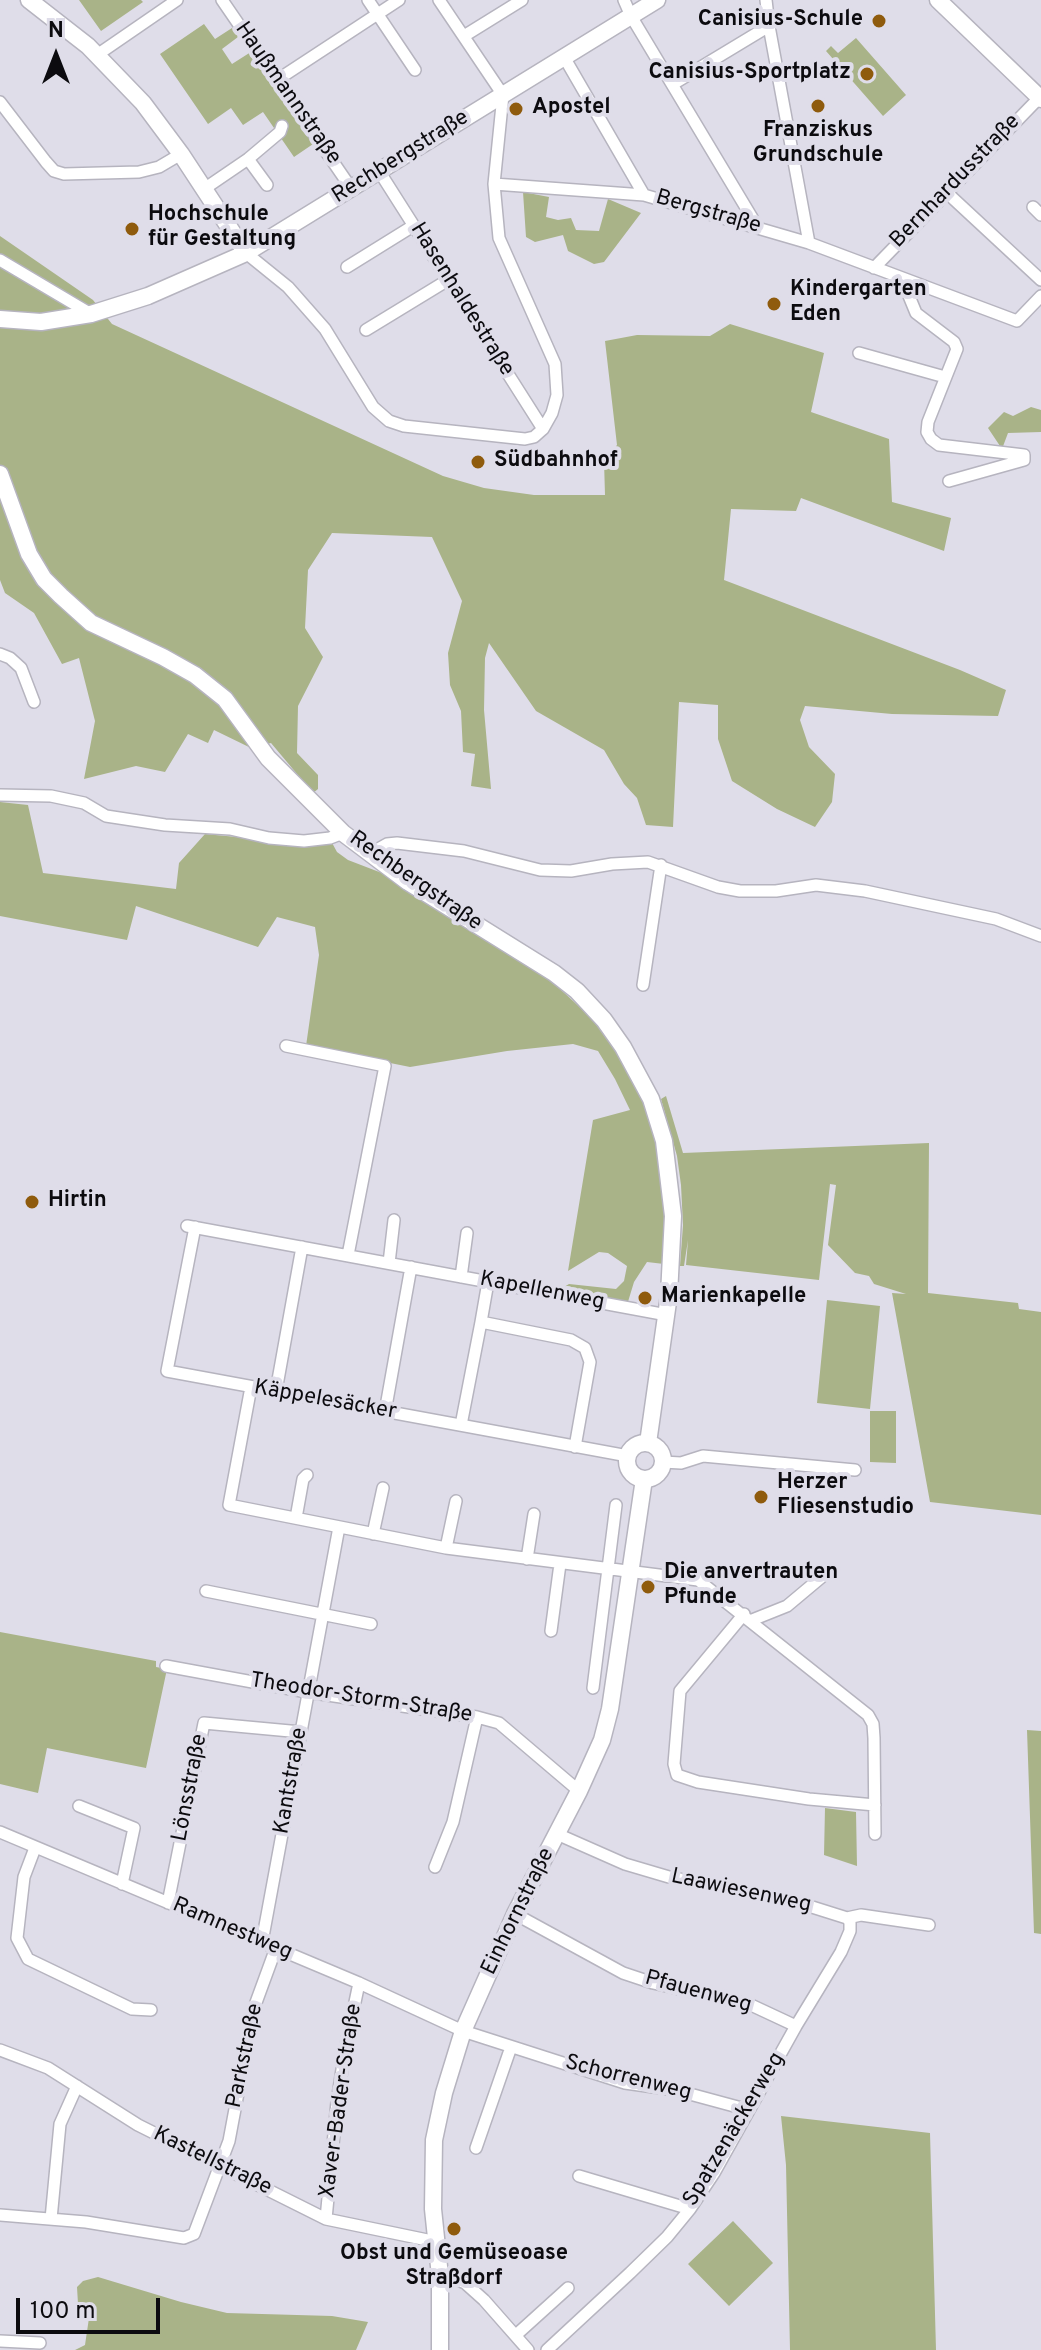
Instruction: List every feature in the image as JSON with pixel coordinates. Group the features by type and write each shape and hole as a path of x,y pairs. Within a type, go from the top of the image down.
{"main road":[{"path":"29,0 97,55 143,103 181,154 246,253"},
{"name":"Rechbergstraße","path":"0,319 41,322 91,314 148,296 246,253 564,57 628,8 657,0"},
{"path":"938,0 1040,98"},
{"name":"Rechbergstraße","path":"0,474 24,542 44,579 91,623 195,675 225,699 268,758 343,833 418,888 554,973 577,991 604,1020 651,1099 664,1141 673,1216 667,1315"},
{"path":"648,1443 667,1315"},
{"path":"648,1443 660,1450 663,1462 655,1476 644,1479 629,1469 628,1456 633,1447 648,1443"},
{"name":"Einhornstraße","path":"440,2350 440,2276 433,2209 434,2140 444,2093 463,2031 515,1914 602,1740 610,1709 644,1479"}],"street":[{"path":"97,55 177,0"},
{"name":"Haußmannstraße","path":"222,0 351,188"},
{"path":"368,0 415,70"},
{"path":"277,80 399,0"},
{"path":"246,253 288,287 325,329 373,407 389,421 404,426 517,439 534,437 543,429 557,395 555,364 499,238 494,184 503,95 439,0"},
{"path":"464,36 522,0"},
{"path":"766,0 809,243"},
{"path":"628,8 757,226"},
{"path":"673,84 769,26"},
{"path":"564,57 644,195"},
{"name":"Bernhardusstraße","path":"874,268 945,191 1040,98"},
{"path":"0,102 54,171 64,174 150,170 181,154"},
{"path":"204,189 248,159 280,132 282,126"},
{"path":"248,159 267,185"},
{"name":"Hasenhaldestraße","path":"379,171 543,429"},
{"name":"Bergstraße","path":"494,184 644,195 809,243 1017,321 1041,296"},
{"path":"945,191 1041,280"},
{"path":"347,267 413,226"},
{"path":"0,260 91,314"},
{"path":"366,330 448,280"},
{"path":"912,283 909,296 916,313 954,342 957,349 928,422 927,432 939,445 1024,455 1024,460 949,481"},
{"path":"859,353 945,377"},
{"path":"0,654 21,668 34,702"},
{"path":"0,795 51,796 84,803 106,816 165,825 230,829 269,838 304,841 343,833"},
{"path":"369,854 387,844 397,843 452,848 540,870 571,871 648,862 718,887 740,891 776,891 816,885 865,891 996,919 1041,936"},
{"path":"643,985 661,865"},
{"path":"286,1046 385,1066 348,1255"},
{"path":"389,1263 394,1220"},
{"name":"Käppelesäcker","path":"302,1247 191,1226 167,1371 628,1456"},
{"name":"Kapellenweg","path":"467,1233 461,1277 667,1315"},
{"path":"276,1391 302,1247 461,1277"},
{"path":"385,1412 411,1267"},
{"path":"461,1425 488,1282"},
{"path":"481,1322 571,1340 585,1348 590,1362 575,1447"},
{"path":"251,1387 229,1505 446,1548 698,1580 868,1715 873,1724 874,1738 875,1834"},
{"path":"663,1462 681,1463 703,1456 855,1470"},
{"path":"296,1518 303,1479 307,1475"},
{"path":"373,1534 383,1488"},
{"path":"446,1548 456,1501"},
{"path":"593,1688 616,1505"},
{"path":"527,1559 534,1514"},
{"name":"Kantstraße","path":"262,1942 339,1527"},
{"path":"551,1631 560,1564"},
{"path":"824,1575 787,1606 748,1617 680,1691 674,1764 677,1775 698,1782 875,1805"},
{"path":"206,1591 371,1624"},
{"name":"Theodor-Storm-Straße","path":"166,1666 499,1723 579,1791"},
{"path":"435,1867 453,1822 477,1717"},
{"name":"Lönsstraße","path":"168,1903 204,1723 301,1732"},
{"path":"79,1806 134,1828 122,1884"},
{"name":"Ramnestweg","path":"0,1832 359,1983 463,2031"},
{"name":"Laawiesenweg","path":"557,1834 625,1864 700,1884 793,1901 847,1918 861,1915 929,1925"},
{"path":"35,1848 24,1877 17,1938 28,1959 132,2009 151,2010"},
{"name":"Pfauenweg","path":"515,1914 623,1973 653,1983 751,2005 796,2026"},
{"name":"Spatzenäckerweg","path":"547,2350 630,2273 690,2209 714,2173 848,1937 851,1926 847,1918"},
{"name":"Parkstraße","path":"0,2215 86,2222 184,2238 194,2234 229,2141 254,2008 276,1948"},
{"name":"Xaver-Bader-Straße","path":"326,2219 343,2063 359,1983"},
{"name":"Schorrenweg","path":"463,2031 625,2083 675,2090 749,2110"},
{"path":"476,2148 511,2047"},
{"name":"Kastellstraße","path":"0,2050 48,2068 138,2125 326,2219 437,2242"},
{"path":"51,2219 60,2124 77,2086"},
{"path":"579,2176 690,2209"},
{"path":"440,2276 465,2283 528,2350"},
{"path":"516,2335 568,2288"},
{"path":"0,2341 40,2343"}],"green space":[{"path":"79,0 141,0 143,2 101,31"},
{"path":"204,24 215,39 232,28 238,37 222,49 232,64 254,50 316,142 294,157 263,112 243,125 231,108 208,124 160,54"},
{"name":"Canisius-Sportplatz","path":"856,38 906,95 883,116 826,51 831,46 838,53"},
{"path":"523,192 549,197 546,217 558,220 571,218 576,230 599,231 608,199 641,213 604,262 594,264 568,251 563,235 535,242 526,237"},
{"path":"0,236 93,300 112,324 443,476 484,488 534,495 605,495 604,461 617,445 605,341 637,335 710,336 730,324 824,353 811,412 889,439 892,502 951,518 944,551 801,498 796,511 731,509 724,580 1006,690 998,716 892,714 805,706 800,720 809,747 835,774 832,802 815,827 777,809 732,781 718,739 718,705 679,702 673,827 646,825 637,798 624,784 604,750 536,711 489,643 485,658 484,710 491,789 471,786 475,754 463,752 461,711 450,685 448,653 462,601 432,537 332,533 308,570 305,628 323,657 298,706 297,753 318,775 318,789 313,793 271,743 251,748 214,730 208,743 188,734 165,772 136,766 84,779 95,721 79,658 62,664 34,613 5,593 0,580"},
{"path":"1031,407 1041,410 1041,432 1008,433 1002,449 988,428 1004,412 1013,416"},
{"path":"0,802 28,805 43,873 176,889 179,863 205,834 269,840 331,841 337,852 348,860 387,875 529,965 600,1026 638,1083 657,1135 666,1191 664,1264 647,1262 634,1282 627,1305 554,1293 569,1284 616,1289 624,1281 627,1266 608,1253 599,1252 568,1271 593,1120 630,1110 598,1051 573,1044 410,1067 306,1046 319,955 315,927 277,917 258,947 136,906 127,940 0,916"},
{"path":"666,1096 683,1153 929,1143 928,1293 1018,1303 1019,1309 1041,1312 1041,1515 930,1502 892,1293 906,1294 874,1284 869,1276 855,1273 828,1245 836,1185 830,1184 819,1280 686,1265 688,1240 684,1266 680,1266 683,1225 681,1185 677,1156 661,1099"},
{"path":"827,1300 880,1306 870,1409 817,1403"},
{"path":"870,1411 896,1411 896,1463 870,1462"},
{"path":"0,1632 156,1661 156,1667 167,1669 146,1768 47,1748 38,1793 0,1784"},
{"path":"1027,1730 1041,1731 1041,1934 1034,1933"},
{"path":"825,1808 856,1812 857,1866 824,1855"},
{"path":"781,2116 930,2133 936,2350 790,2350 786,2165"},
{"path":"733,2221 773,2263 729,2306 688,2264"},
{"path":"98,2277 227,2313 332,2316 368,2322 356,2350 75,2350 85,2345 89,2318 78,2304 77,2287 83,2281"}],"place":[{"name":"Canisius-Schule","path":"879,21"},
{"name":"Canisius-Sportplatz","path":"867,74"},
{"name":"Franziskus Grundschule","path":"818,106"},
{"name":"Apostel","path":"516,109"},
{"name":"Hochschule für Gestaltung","path":"132,229"},
{"name":"Kindergarten Eden","path":"774,304"},
{"name":"Südbahnhof","path":"478,462"},
{"name":"Hirtin","path":"32,1202"},
{"name":"Marienkapelle","path":"645,1298"},
{"name":"Herzer Fliesenstudio","path":"761,1497"},
{"name":"Die anvertrauten Pfunde","path":"648,1587"},
{"name":"Obst und Gemüseoase Straßdorf","path":"454,2229"}]}
